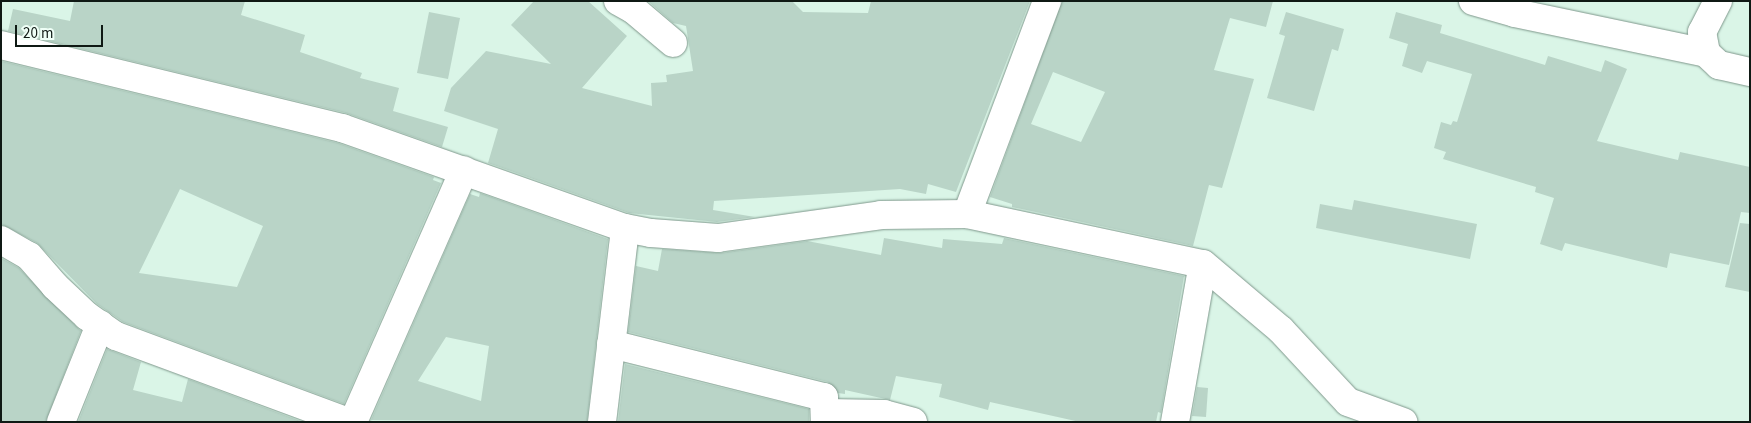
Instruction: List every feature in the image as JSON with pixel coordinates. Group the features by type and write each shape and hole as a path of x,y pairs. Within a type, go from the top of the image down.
{"street":[{"path":"618,1 634,10 673,43"},
{"path":"967,214 1047,1"},
{"path":"1473,1 1515,14 1706,53 1719,66 1750,72"},
{"path":"1706,53 1702,32 1718,1"},
{"path":"1,45 342,128 625,228 718,238 881,215 967,214 1202,264 1281,330 1348,402 1403,422"},
{"path":"1,240 29,256 55,286 100,325 116,336 351,422 464,170"},
{"path":"602,422 625,228"},
{"path":"1175,422 1202,264"},
{"path":"61,422 100,325"},
{"path":"611,344 824,397 826,417 884,414 914,422"}],"building":[{"path":"74,1 245,1 241,15 305,35 300,52 362,73 360,78 399,88 393,111 448,127 442,147 346,113 8,31 13,9 70,21"},
{"path":"534,1 588,1 627,36 582,88 652,106 651,83 667,82 666,75 693,71 686,26 673,23 648,1 792,1 803,12 868,13 871,1 1030,1 956,192 928,184 926,194 900,189 714,201 713,210 755,217 717,222 629,213 488,163 498,129 444,111 451,88 486,51 551,64 511,25"},
{"path":"1062,1 1273,1 1266,27 1230,18 1214,70 1254,79 1222,188 1209,185 1193,246 1012,207 1012,204 990,197","holes":["1053,72 1105,92 1081,142 1031,124"]},
{"path":"429,12 460,18 448,79 417,73"},
{"path":"1286,12 1344,29 1338,51 1332,49 1314,111 1267,98 1285,36 1279,34"},
{"path":"1396,12 1442,25 1440,33 1545,65 1548,56 1601,72 1605,60 1627,69 1597,141 1678,160 1680,152 1750,167 1750,213 1741,212 1729,265 1670,253 1667,268 1565,243 1562,251 1540,244 1554,198 1535,192 1536,187 1443,159 1446,152 1434,148 1441,122 1451,125 1453,121 1457,122 1472,74 1427,61 1422,73 1402,66 1408,44 1389,38"},
{"path":"1,61 338,143 434,177 433,180 441,183 344,404 123,322 97,304 37,243 1,224","holes":["180,189 263,226 237,287 139,273"]},
{"path":"480,193 608,239 587,422 371,420 470,194 479,197","holes":["446,337 489,346 481,401 418,381"]},
{"path":"1354,200 1477,224 1470,259 1316,228 1320,204 1352,210"},
{"path":"1740,223 1750,224 1750,292 1725,287"},
{"path":"884,238 942,248 943,239 1002,244 1004,238 1184,276 1161,413 1158,412 1156,422 1080,422 990,402 988,410 939,397 942,384 896,376 890,400 845,390 845,394 838,393 828,382 628,332 636,266 658,271 662,249 720,253 807,241 881,255"},
{"path":"1,258 19,268 81,331 46,421 1,422"},
{"path":"107,349 141,362 133,390 182,402 188,379 303,422 78,422"},
{"path":"625,364 809,409 809,422 618,422"},
{"path":"1197,387 1208,388 1206,417 1192,416"}]}
